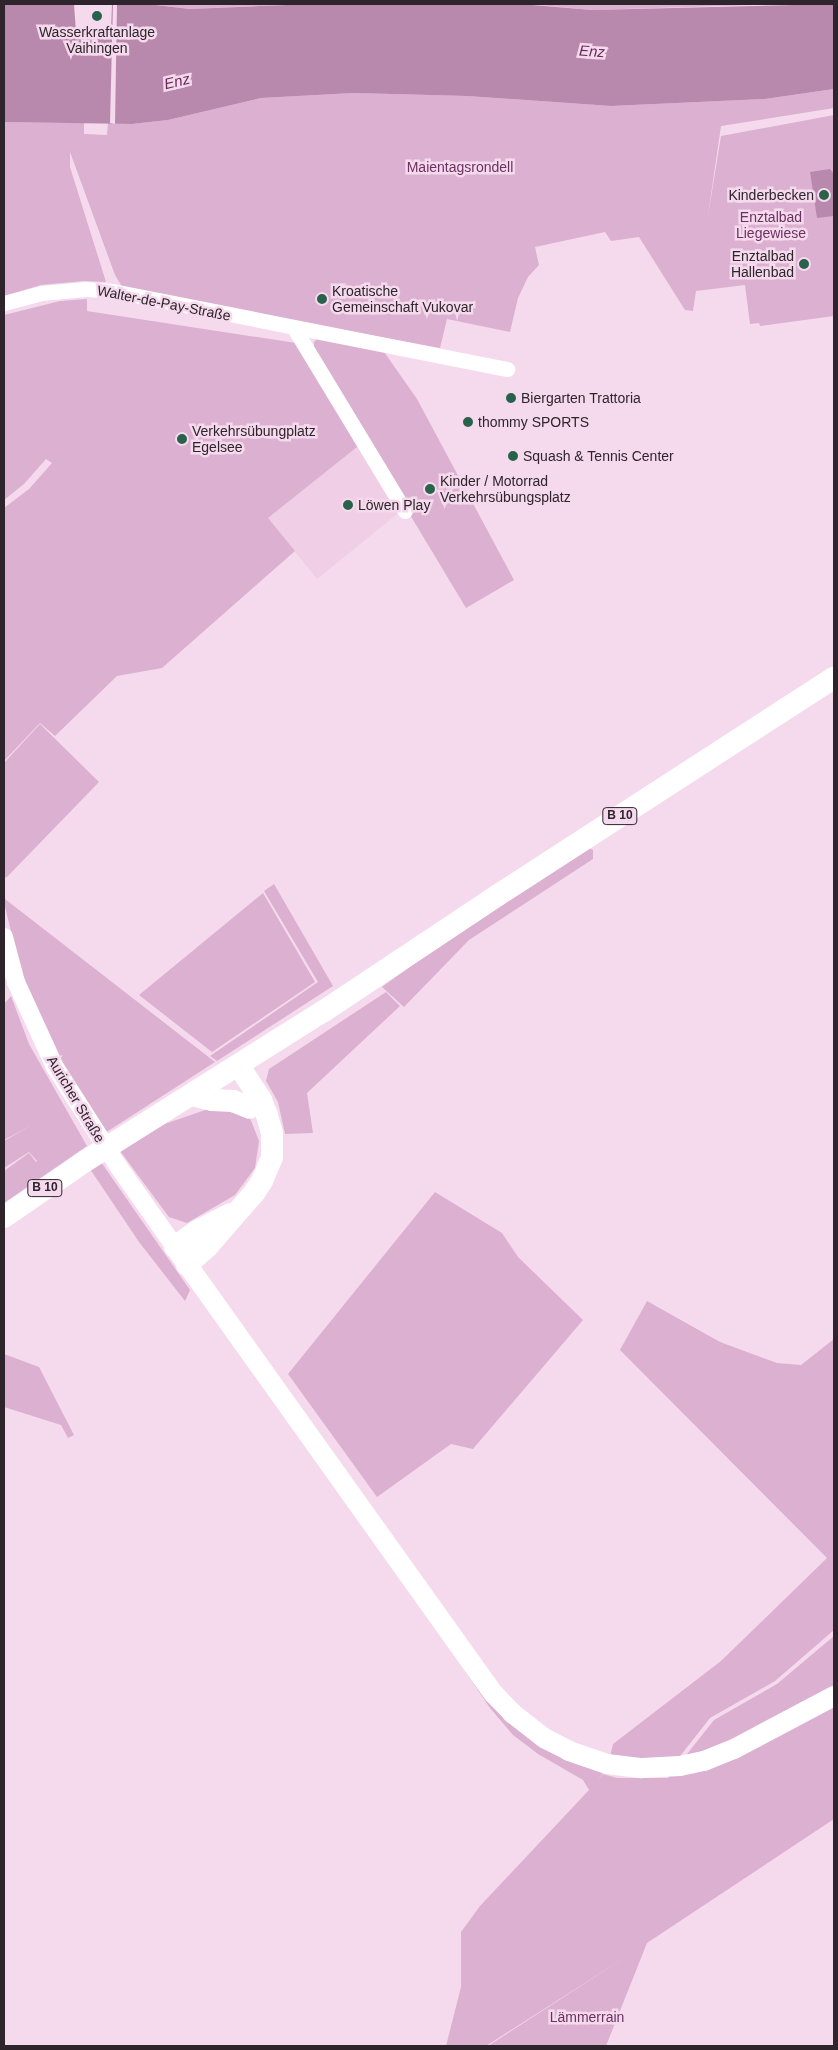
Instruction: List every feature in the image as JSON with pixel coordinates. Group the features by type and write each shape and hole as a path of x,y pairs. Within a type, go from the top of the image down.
{"main road":[{"name":"B 10","path":"4,1218 87,1160 235,1068 834,678"},
{"path":"235,1068 250,1108 272,1133"},
{"path":"187,1265 213,1240 262,1181 272,1158 272,1133 262,1100 235,1068"},
{"path":"192,1095 212,1100 233,1101 250,1108"},
{"path":"235,1212 197,1231 174,1247 493,1693 522,1722 544,1738 569,1751 608,1764 642,1768 680,1766 704,1761 734,1750 834,1696"}],"street":[{"name":"Walter-de-Pay-Straße","path":"4,303 41,293 86,289 113,291 507,369"},
{"path":"294,328 405,511"},
{"name":"Auricher Straße","path":"4,937 16,982 55,1067 118,1166 174,1247"}],"shaded area":[{"name":"Löwen Play","path":"362,443 402,510 317,579 268,518"}],"green space":[{"path":"148,4 302,4 190,9"},
{"path":"528,4 784,4 592,10"},
{"path":"834,89 834,108 721,126 707,222 721,136 834,115 834,316 760,326 759,323 750,324 745,285 696,291 693,311 685,310 639,237 611,241 605,232 535,247 539,265 528,277 518,298 510,332 447,319 440,348 124,290 115,275 70,152 70,167 106,282 84,281 41,285 4,296 4,122 84,123 84,134 107,135 108,123 132,124 168,120 261,98 354,93 467,96 611,106 765,99"},
{"path":"87,299 87,311 296,343 362,443 268,518 295,551 162,668 117,676 55,736 40,723 4,761 4,508 29,489 52,463 46,459 24,484 4,500 4,315 60,301"},
{"name":"Kinder / Motorrad Verkehrsübungsplatz","path":"318,338 382,349 417,399 514,580 466,608 314,355 314,342"},
{"path":"40,724 99,782 4,878 4,763"},
{"path":"587,847 593,850 593,859 469,940 404,1007 382,987 469,924"},
{"path":"274,884 333,986 217,1061 210,1056 318,982 264,891"},
{"path":"263,893 315,982 212,1052 139,995"},
{"path":"5,899 215,1062 105,1133 60,1062 22,975 4,903"},
{"path":"386,992 400,1006 307,1093 313,1133 285,1134 278,1102 266,1081 269,1069"},
{"path":"11,996 29,1044 87,1146 4,1203 4,1171 29,1153 37,1161 29,1152 4,1168 4,1141 32,1125 4,1140 4,1004"},
{"path":"214,1107 250,1118 259,1141 255,1168 235,1195 187,1223 169,1217 120,1151 153,1128"},
{"path":"101,1162 190,1290 185,1301 139,1242 90,1169"},
{"path":"435,1192 502,1233 518,1257 583,1320 473,1449 451,1444 377,1497 288,1374"},
{"path":"647,1301 720,1342 777,1363 801,1365 834,1339 834,1630 775,1681 710,1718 677,1760 610,1757 613,1744 721,1661 827,1558 620,1350"},
{"path":"4,1354 39,1367 74,1435 68,1438 61,1425 4,1407"},
{"name":"Lämmerrain","path":"834,1636 834,1819 647,1943 606,2046 488,2046 632,1953 486,2046 446,2046 461,1987 461,1932 480,1906 589,1790 583,1780 538,1754 513,1735 490,1708 459,1662 492,1701 604,1772 597,1781 603,1774 617,1778 668,1778 714,1720 777,1684"}],"water":[{"name":"Enz","path":"74,4 76,32 103,33 104,30 111,30 112,4 147,4 190,9 311,4 521,4 592,10 834,4 834,89 765,99 611,106 467,96 354,93 261,98 168,120 132,124 4,122 4,5"},
{"name":"Kinderbecken","path":"830,169 834,174 834,216 817,218 810,172"}],"pier":[{"path":"113,4 117,4 115,124 110,123"}],"place":[{"name":"Wasserkraftanlage Vaihingen","path":"97,16"},
{"name":"Kinderbecken","path":"824,195"},
{"name":"Enztalbad Hallenbad","path":"804,264"},
{"name":"Kroatische Gemeinschaft Vukovar","path":"322,299"},
{"name":"Biergarten Trattoria","path":"511,398"},
{"name":"thommy SPORTS","path":"468,422"},
{"name":"Verkehrsübungplatz Egelsee","path":"182,439"},
{"name":"Squash & Tennis Center","path":"513,456"},
{"name":"Kinder / Motorrad Verkehrsübungsplatz","path":"430,489"},
{"name":"Löwen Play","path":"348,505"}],"park label":[{"name":"Maientagsrondell","path":"460,167"},
{"name":"Enztalbad Liegewiese","path":"771,226"}]}
